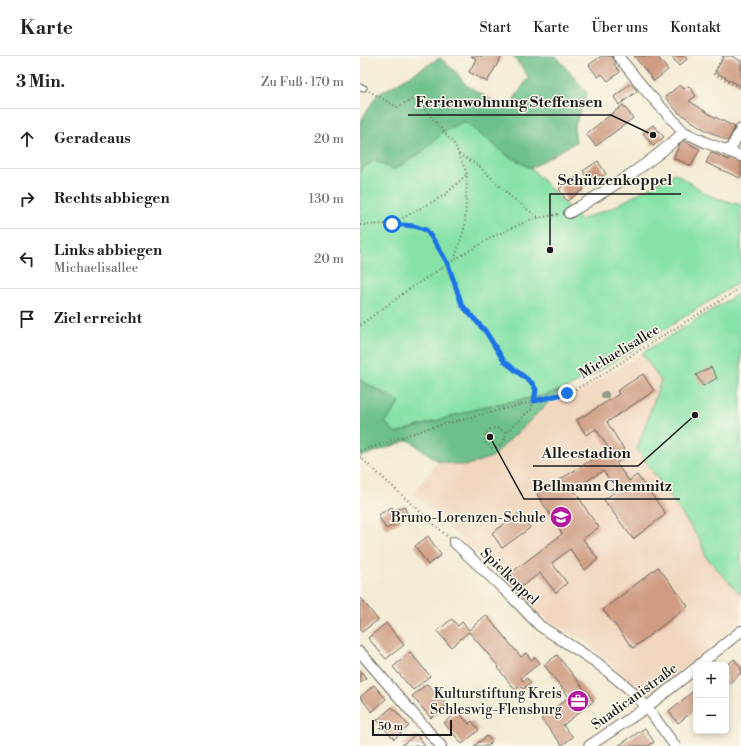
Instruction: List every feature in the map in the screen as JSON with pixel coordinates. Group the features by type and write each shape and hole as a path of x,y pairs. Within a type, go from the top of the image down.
{"street":[{"path":"618,56 647,92 684,132 741,156"},
{"path":"729,152 741,129"},
{"path":"569,213 665,150 684,132"},
{"name":"Spielkoppel","path":"454,542 540,626 596,662 628,688 647,707 675,746"},
{"name":"Suadicanistraße","path":"703,662 741,631"},
{"path":"360,652 441,746"},
{"name":"Suadicanistraße","path":"589,746 647,707 693,670"}],"path":[{"path":"723,56 714,74 741,88"},
{"path":"362,88 397,107 415,98 455,144 467,174 465,226 454,260"},
{"path":"459,154 479,166 510,196 539,218"},
{"path":"390,225 445,196 467,174"},
{"path":"360,325 408,290 492,237 532,219 569,213"},
{"path":"360,225 414,226 426,230 435,242 448,264 462,305 486,332 504,361 533,384 536,390 531,409 506,433 505,442 500,446 492,448 485,443 484,437 489,430 501,428 506,433"},
{"name":"Michaelisallee","path":"360,451 429,428 567,393 597,378 741,288"},
{"path":"360,457 454,542"}],"shaded area":[{"name":"Bruno-Lorenzen-Schule","path":"642,353 661,381 637,449 700,540 706,557 741,595 741,620 646,698 590,645 542,616 413,493 438,461 465,466 492,457 545,406 581,391"}],"green space":[{"path":"513,56 556,56 587,93 574,128 576,142 531,168 508,156 464,121 443,132 425,150 393,170 374,160 360,170 360,122 377,95 440,58 456,72 466,85 507,109 529,77"},
{"path":"464,121 508,156 531,168 580,220 614,207 675,173 710,196 741,205 741,281 593,375 562,390 537,397 486,406 396,433 385,423 400,402 360,380 360,170 374,160 425,150 443,132"},
{"path":"741,292 741,595 706,557 700,540 637,449 661,381 642,353"},
{"path":"360,380 400,402 385,423 396,433 486,406 537,397 562,390 492,457 465,466 438,461 409,440 360,457"}],"building":[{"path":"471,56 502,56 487,82 469,72 476,59"},
{"path":"601,56 612,56 616,62 614,64 620,72 608,81 602,74 598,77 589,65"},
{"path":"634,56 657,56 668,70 654,81"},
{"path":"671,56 685,56 687,59 679,66"},
{"path":"724,56 731,56 741,61 741,86 715,72"},
{"path":"631,83 637,91 619,105 614,97"},
{"path":"680,85 684,89 689,86 696,96 689,101 711,115 735,127 728,141 702,128 678,112 665,97"},
{"path":"623,105 633,118 596,146 586,134"},
{"path":"653,125 664,137 653,146 643,133"},
{"path":"682,140 700,149 691,166 673,158"},
{"path":"711,152 729,160 731,156 741,160 740,178 706,163"},
{"path":"598,161 606,174 592,184 583,171"},
{"path":"576,177 584,189 567,201 559,189"},
{"path":"711,367 717,378 703,386 696,375"},
{"path":"643,374 654,391 607,422 628,456 616,463 629,481 637,475 666,514 633,539 604,500 617,490 603,471 574,489 589,514 599,527 583,539 598,559 585,570 570,549 552,563 567,583 556,593 540,573 521,587 511,573 562,534 537,494 609,449 596,429 586,435 577,420 619,394 617,391"},
{"path":"404,506 407,513 399,518 401,521 386,529 378,515 392,507 394,511"},
{"path":"519,513 530,528 502,548 492,533"},
{"path":"428,536 441,555 428,565 415,546"},
{"path":"658,567 688,606 633,648 603,610"},
{"path":"360,597 378,620 362,632 360,629"},
{"path":"486,615 521,657 526,653 531,660 535,657 540,663 521,678 523,681 527,678 531,683 523,689 520,686 515,690 498,668 499,667 469,632 451,647 437,631 452,619 458,626 462,622 469,630"},
{"path":"386,623 404,645 386,659 368,638"},
{"path":"410,652 430,676 413,690 393,667"},
{"path":"557,655 594,701 563,725 573,737 562,745 541,719 569,697 544,665"},
{"path":"734,659 741,668 741,673 729,683 729,663"},
{"path":"360,670 366,678 360,683"},
{"path":"427,684 446,705 431,718 412,696"},
{"path":"374,685 386,699 372,712 360,697"},
{"path":"693,691 693,711 678,723 669,711"},
{"path":"392,707 409,726 394,739 377,720"},
{"path":"458,711 469,724 472,721 479,730 462,744 444,723"},
{"path":"645,728 654,742 648,746 618,746"},
{"path":"416,734 425,745 424,746 401,746"},
{"path":"487,736 492,742 488,746 474,746"}],"place":[{"name":"Ferienwohnung Steffensen","path":"653,135"},
{"name":"Schützenkoppel","path":"550,250"},
{"name":"Alleestadion","path":"695,415"},
{"name":"Bellmann Chemnitz","path":"490,437"},
{"name":"Bruno-Lorenzen-Schule","path":"561,517"},
{"name":"Kulturstiftung Kreis Schleswig-Flensburg","path":"578,701"}],"route":[{"path":"392,224 414,226 426,230 448,264 462,305 486,332 504,361 533,384 536,390 534,401 567,393"}]}
